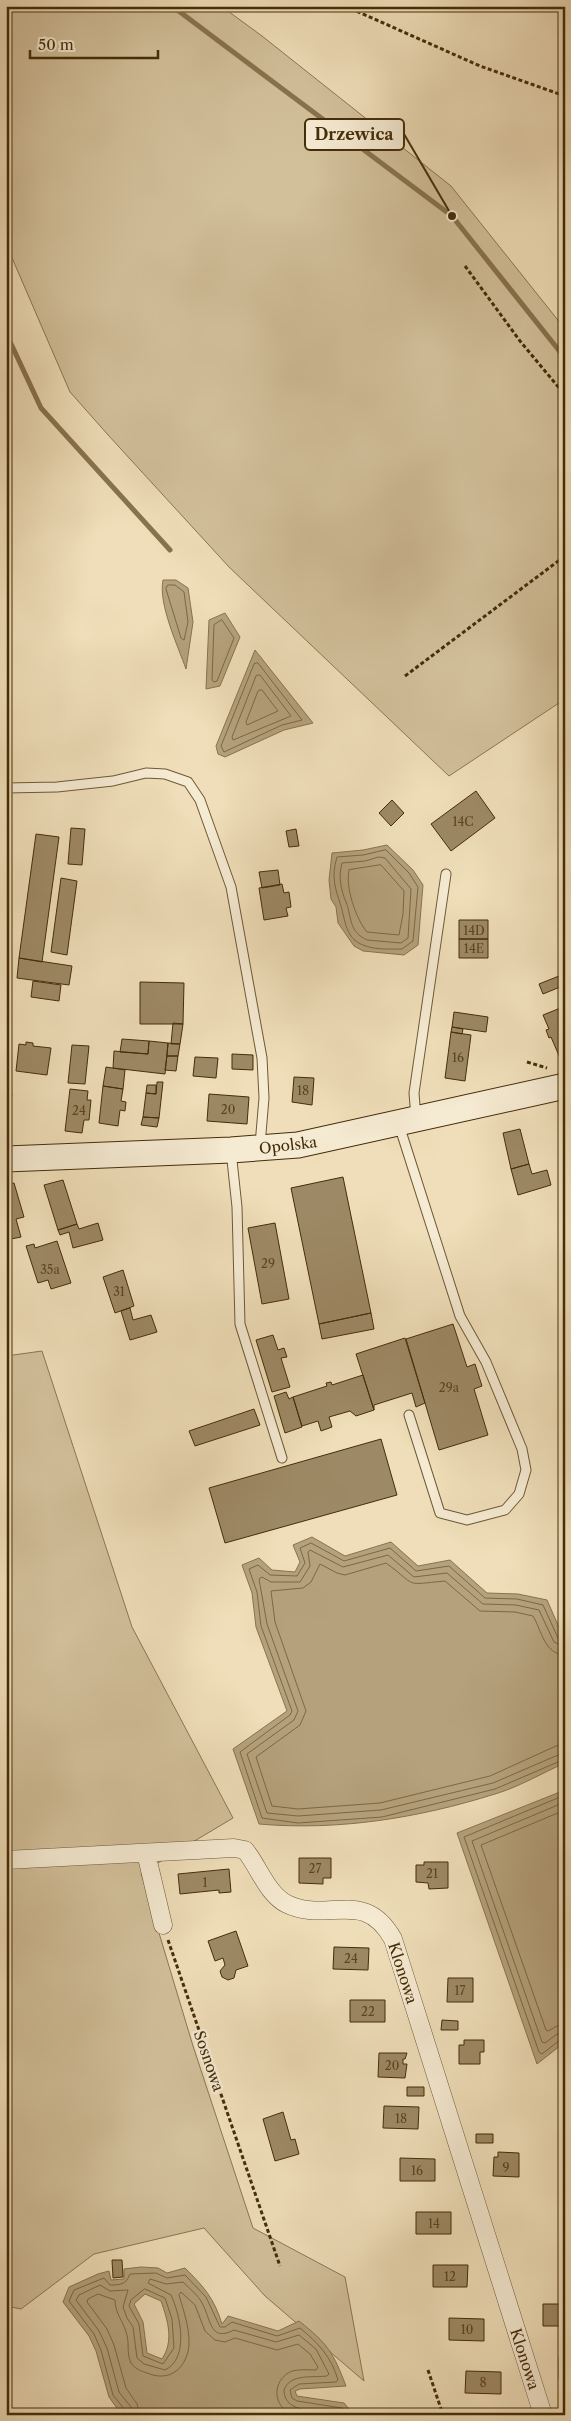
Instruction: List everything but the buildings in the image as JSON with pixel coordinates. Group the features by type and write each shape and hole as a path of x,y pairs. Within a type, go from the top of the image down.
{"street":[{"name":"Opolska","path":"6,1159 231,1150 298,1145 408,1123 559,1077"},
{"name":"Klonowa","path":"6,1860 234,1848 245,1850 265,1881 286,1904 303,1910 355,1910 372,1914 384,1924 396,1949 543,2415"},
{"path":"146,1853 163,1925"}],"lane":[{"path":"6,788 57,787 113,781 146,773 165,774 188,782 200,800 231,887 262,1058 264,1098 260,1148"},
{"path":"409,1415 440,1513 466,1520 505,1510 519,1494 526,1470 522,1449 486,1362 460,1316 408,1123 446,874"},
{"path":"231,1150 236,1207 240,1324 282,1458"}],"path":[{"path":"345,6 480,66 565,96"},
{"path":"465,266 520,341 565,395"},
{"path":"405,676 565,556"},
{"path":"527,1062 559,1077"},
{"name":"Sosnowa","path":"163,1925 280,2266"},
{"path":"428,2370 443,2415"}],"shaded area":[{"path":"6,6 221,6 262,36 451,186 565,329 565,699 449,776 229,567 70,392 6,244"},
{"path":"42,1351 132,1627 233,1818 141,1873 193,2046 253,2228 345,2277 364,2381 265,2296 204,2228 94,2254 21,2309 6,2306 6,1356"}],"water":[{"path":"163,580 176,580 188,588 193,622 186,669 166,613 162,590"},
{"path":"225,613 240,637 220,686 206,689 209,620"},
{"path":"255,650 313,723 284,730 225,757 218,754 216,746"},
{"path":"387,845 413,870 423,885 418,945 404,955 363,951 354,946 338,923 336,907 331,899 329,880 332,853"},
{"path":"312,1537 345,1556 391,1542 418,1566 450,1560 487,1593 518,1594 547,1600 565,1641 565,1763 504,1791 437,1810 408,1816 378,1821 319,1826 259,1824 233,1749 287,1711 256,1627 252,1593 242,1565 259,1558 272,1570 295,1572 300,1562 293,1545"},
{"path":"565,1790 565,2042 537,2064 457,1833"},
{"path":"158,2268 167,2273 185,2268 208,2293 216,2307 222,2324 228,2316 278,2331 299,2321 317,2336 328,2349 346,2386 300,2389 295,2391 297,2396 344,2403 354,2415 122,2415 109,2397 96,2351 89,2336 63,2302 69,2287 109,2271 111,2280 124,2279 124,2269","holes":["145,2294 161,2301 169,2331 168,2345 162,2359 147,2353 143,2322 134,2304"]}],"waterway":[{"path":"172,6 452,216 565,358"},
{"path":"6,333 41,408 170,550"}],"place":[{"name":"Drzewica","path":"452,216"}]}
